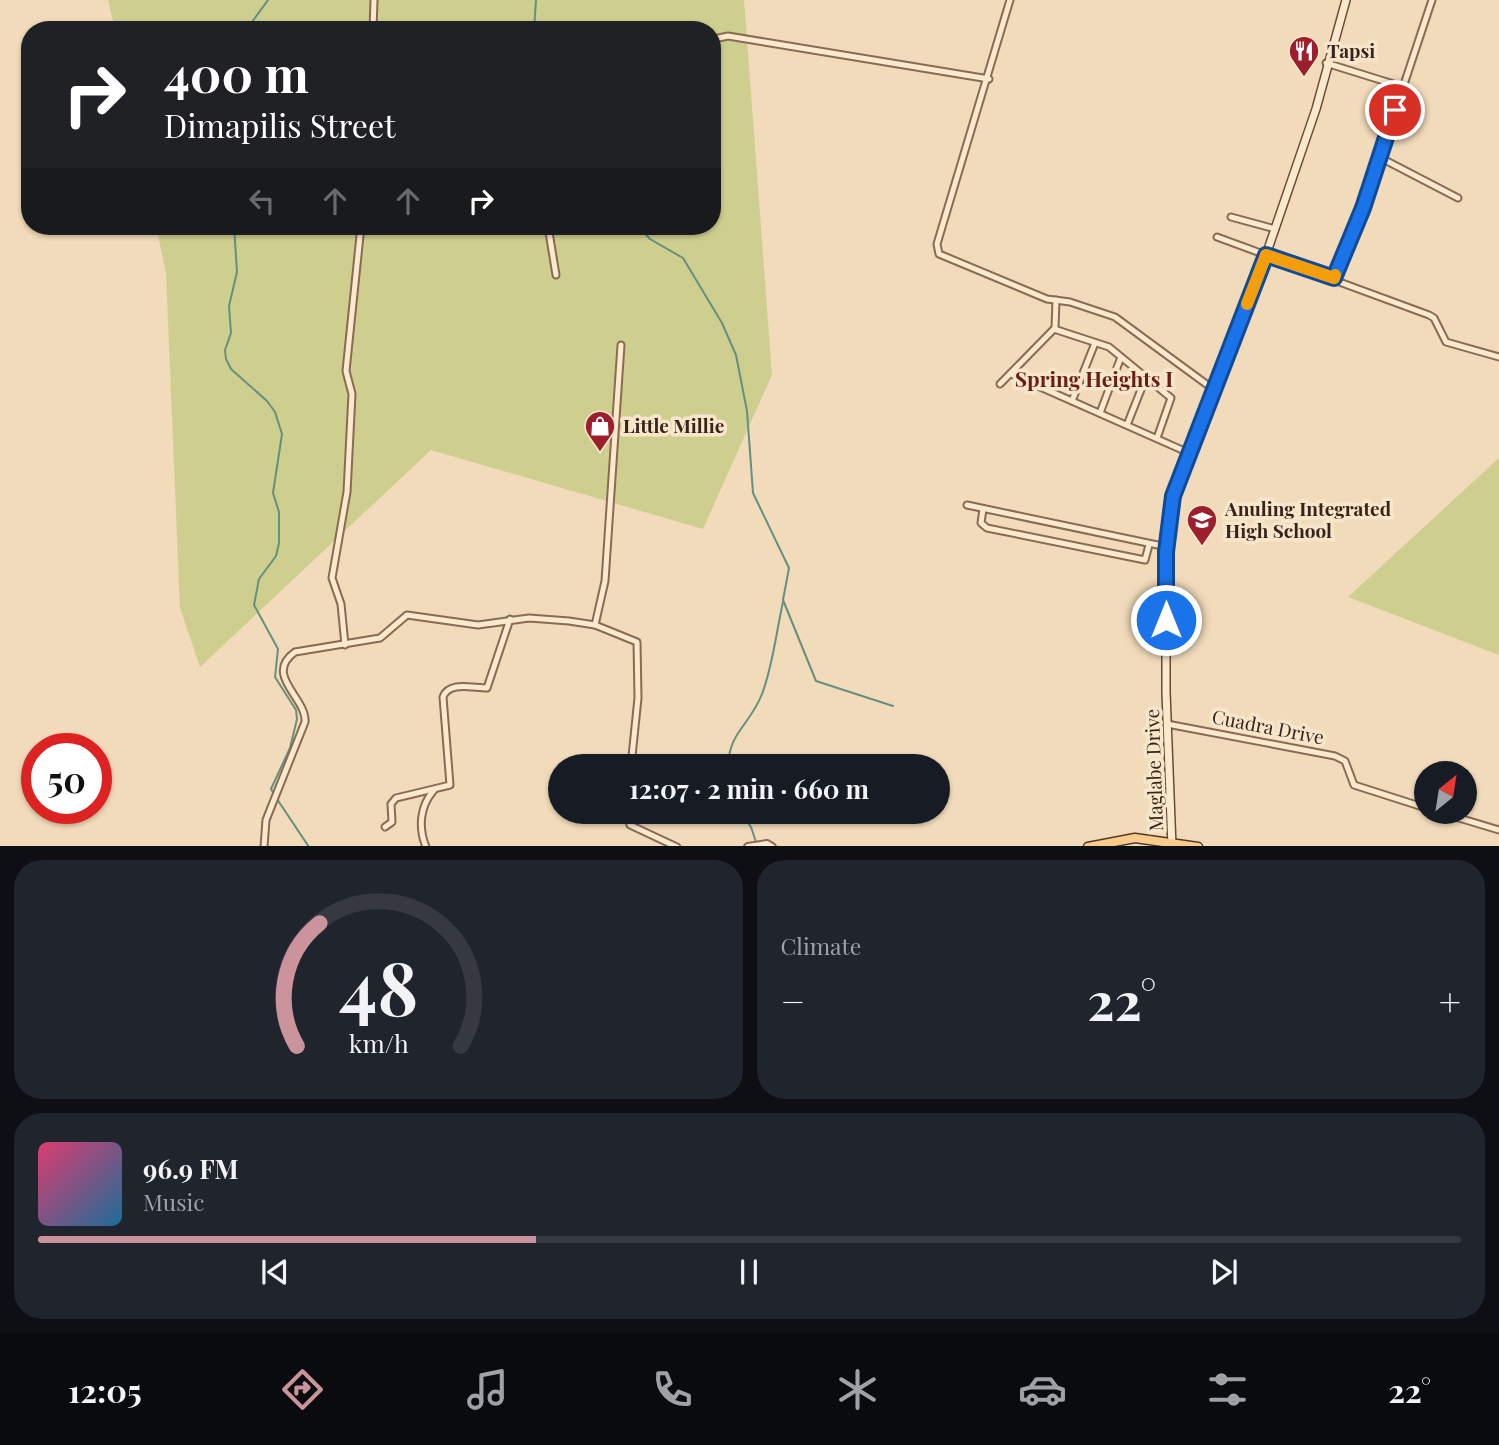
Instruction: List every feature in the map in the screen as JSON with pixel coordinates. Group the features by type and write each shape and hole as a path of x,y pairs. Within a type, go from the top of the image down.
{"main road":[{"name":"Maglabe Drive","path":"1172,844 1166,692 1167,547 1173,496 1266,255 1316,109 1326,63 1346,0"},
{"path":"1088,846 1135,838 1198,846"}],"street":[{"path":"373,21 374,0"},
{"path":"1010,0 937,250 939,254 1056,300 1115,317 1213,389"},
{"path":"1334,278 1381,158 1432,0"},
{"path":"721,38 728,36 989,79"},
{"path":"1326,63 1403,87"},
{"path":"1381,158 1458,198"},
{"path":"1231,218 1275,229"},
{"path":"345,645 341,604 332,578 347,492 352,394 346,371 360,235"},
{"path":"549,235 556,275"},
{"path":"1217,237 1429,315 1434,318 1446,342 1499,357"},
{"path":"1000,384 1054,329 1056,300"},
{"path":"1054,329 1109,347 1171,398 1157,438"},
{"path":"1072,401 1095,343"},
{"path":"595,625 605,581 621,345"},
{"path":"1100,413 1121,357"},
{"path":"1011,374 1189,453"},
{"path":"1127,425 1146,377"},
{"path":"967,505 1167,547"},
{"path":"984,509 981,523 987,528 1145,559 1149,545"},
{"path":"1062,543 1066,527"},
{"path":"264,846 264,828 306,717 285,680 286,661 295,652 380,638 410,614 478,625 510,619 595,625 637,642 638,698 632,754"},
{"path":"385,827 392,822 393,801 400,796 449,787 451,783 443,697 452,686 486,688 510,619"},
{"name":"Cuadra Drive","path":"1167,724 1335,756 1345,761 1354,785 1414,804"},
{"path":"426,846 421,830 423,807 434,790"},
{"path":"630,824 677,846"},
{"path":"1477,824 1499,830"},
{"path":"750,846 772,846"}],"green space":[{"path":"108,0 744,0 772,375 703,529 431,450 200,667 180,608 166,273 158,235 721,235 721,21 113,21"},
{"path":"1499,458 1499,655 1348,597"}],"waterway":[{"path":"253,21 268,0"},
{"path":"535,21 536,0"},
{"path":"235,235 237,272 229,306 231,333 225,350 226,359 231,369 267,401 275,412 282,434 273,493 279,512 279,543 276,556 259,579 254,605 278,649 275,677 296,710 297,719 290,748 271,789 274,794"},
{"path":"646,235 683,258 722,323 736,355 747,411 753,493 789,568 783,600 816,681 893,706"},
{"path":"729,754 736,736 757,705 766,683 783,602"},
{"path":"277,799 308,846"},
{"path":"749,824 756,842"}],"slow traffic":[{"path":"1247,304 1266,255 1334,278 1335,275"}],"place":[{"name":"Tapsi","path":"1304,78"},
{"name":"Little Millie","path":"600,453"},
{"name":"Anuling Integrated High School","path":"1202,547"}],"district":[{"name":"Spring Heights I","path":"1094,380"}],"route":[{"path":"1166,620 1166,552 1173,496 1266,255 1334,278 1363,208 1395,110"}]}
